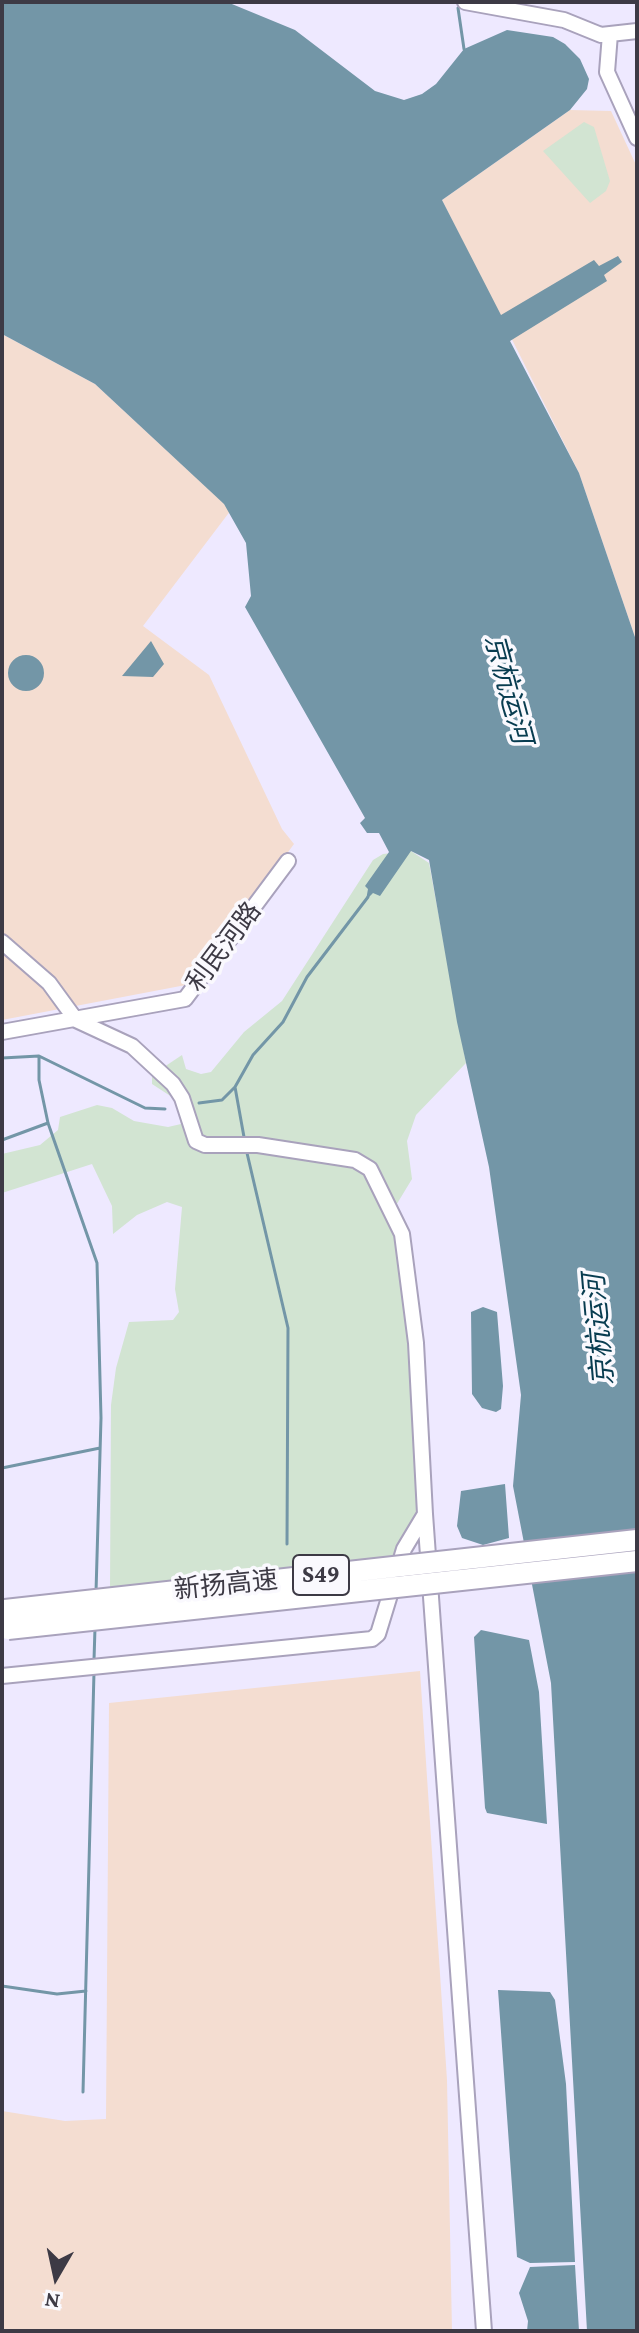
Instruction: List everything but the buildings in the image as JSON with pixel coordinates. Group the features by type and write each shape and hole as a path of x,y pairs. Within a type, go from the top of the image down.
{"highway":[{"name":"新扬高速","path":"637,1540 7,1619 637,1561"}],"street":[{"path":"465,2 564,20 601,35 637,31"},
{"path":"610,34 607,72 637,138"},
{"name":"利民河路","path":"2,1032 178,1002 191,995 288,861"},
{"path":"2,942 49,983 76,1020 132,1046 164,1075 182,1098 196,1141 205,1145 258,1145 355,1160 370,1169 396,1216 406,1246 416,1343 425,1514 484,2331"},
{"path":"2,1676 372,1639 378,1634 404,1549 425,1514"}],"shaded area":[{"path":"570,110 611,111 637,167 637,643 579,473 442,200"},
{"path":"2,334 95,384 231,510 143,626 209,675 282,829 294,844 191,984 2,1020"},
{"path":"420,1671 447,2080 452,2331 2,2331 2,2111 65,2121 106,2119 109,1703"}],"green space":[{"path":"584,122 594,127 610,181 606,191 590,203 543,151"},
{"path":"411,851 429,863 466,1063 416,1115 407,1141 412,1179 392,1212 405,1247 431,1515 394,1559 110,1590 111,1405 116,1368 129,1322 173,1320 179,1312 175,1289 182,1207 167,1202 137,1215 113,1234 112,1206 92,1164 2,1193 2,1154 40,1145 58,1130 60,1117 97,1105 112,1108 134,1121 168,1127 181,1124 175,1099 152,1084 152,1075 182,1055 186,1069 201,1074 211,1072 244,1032 282,1001 373,860 383,854"}],"water":[{"name":"京杭运河","path":"2,2 227,2 295,30 375,91 404,100 422,94 436,84 464,49 507,30 553,37 565,44 580,59 589,79 587,89 570,110 442,200 501,315 594,260 599,266 618,256 622,262 604,275 607,281 510,341 579,473 637,643 637,2331 587,2331 551,1683 513,1486 521,1395 489,1167 457,1022 429,860 411,851 380,896 373,893 366,900 368,889 365,886 389,852 379,833 367,833 360,823 365,818 245,607 251,596 246,543 224,504 95,384 2,334"},
{"path":"151,641 164,664 153,677 122,676"},
{"path":"26,655 39,660 44,673 39,686 26,691 13,686 8,673 13,660"},
{"path":"483,1307 497,1312 503,1386 501,1409 496,1412 482,1408 472,1394 471,1312"},
{"path":"505,1484 509,1538 483,1545 462,1538 457,1526 461,1491"},
{"path":"481,1630 529,1640 539,1692 547,1824 487,1813 485,1808 474,1637"},
{"path":"498,1990 550,1992 555,2000 566,2084 575,2262 530,2263 517,2257"},
{"path":"575,2265 579,2331 527,2331 528,2321 519,2293 530,2267"}],"waterway":[{"path":"458,8 464,49"},
{"path":"199,1103 222,1100 235,1087 253,1055 283,1022 307,977 368,897"},
{"path":"39,1056 39,1080 48,1123 97,1263 101,1418 96,1592"},
{"path":"2,1058 39,1056 145,1108 165,1109"},
{"path":"235,1087 244,1137"},
{"path":"2,1140 48,1123"},
{"path":"247,1153 288,1328 287,1544"},
{"path":"2,1468 100,1448"},
{"path":"94,1660 95,1628"},
{"path":"83,2092 94,1672"},
{"path":"2,1986 57,1994 86,1991"}]}
